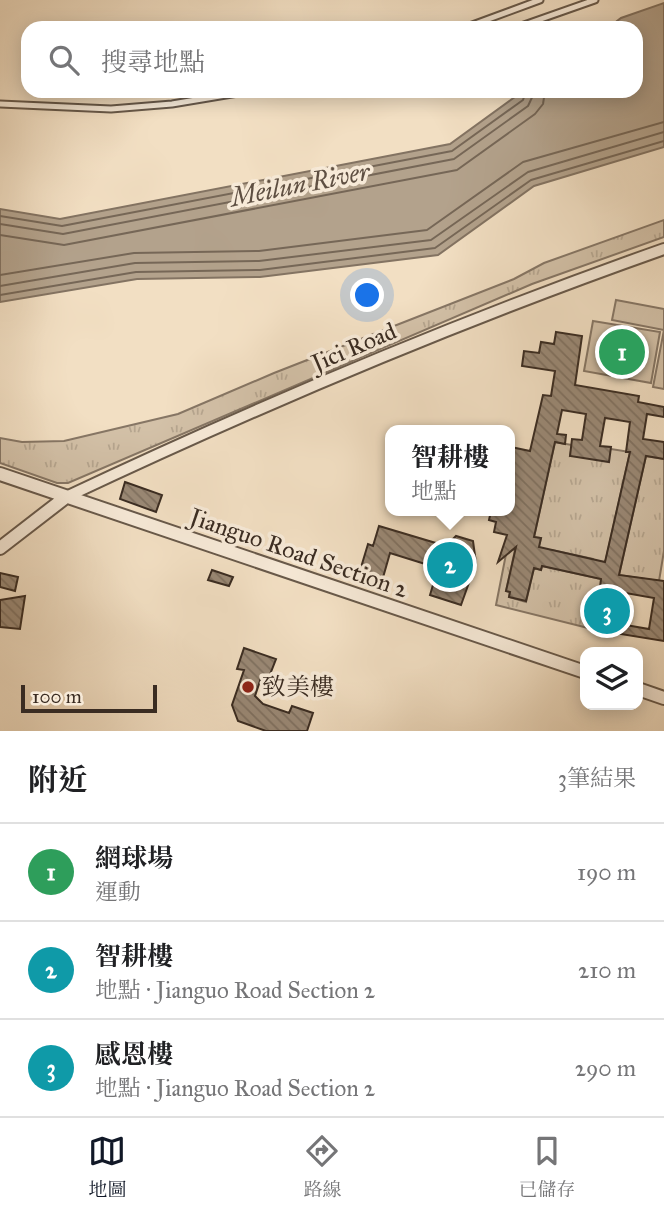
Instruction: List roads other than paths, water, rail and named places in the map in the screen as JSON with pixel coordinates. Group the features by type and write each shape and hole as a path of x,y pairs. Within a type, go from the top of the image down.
{"street":[{"name":"Jici Road","path":"66,496 208,430 525,299 664,249"},
{"name":"Jianguo Road Section 2","path":"0,474 580,670"},
{"path":"0,548 66,496"},
{"path":"643,691 664,698"}],"lane":[{"path":"483,21 540,0"},
{"path":"535,21 595,0"},
{"path":"0,104 111,109 208,98"}],"water":[{"name":"Meilun River","path":"664,3 664,147 534,186 438,255 260,277 137,279 0,302 0,209 60,219 450,144 513,98 643,98 643,21 617,21"}],"place":[{"name":"網球場","path":"622,352"},
{"name":"智耕樓","path":"450,565"},
{"name":"感恩樓","path":"607,611"},
{"name":"致美樓","path":"248,687"}]}
